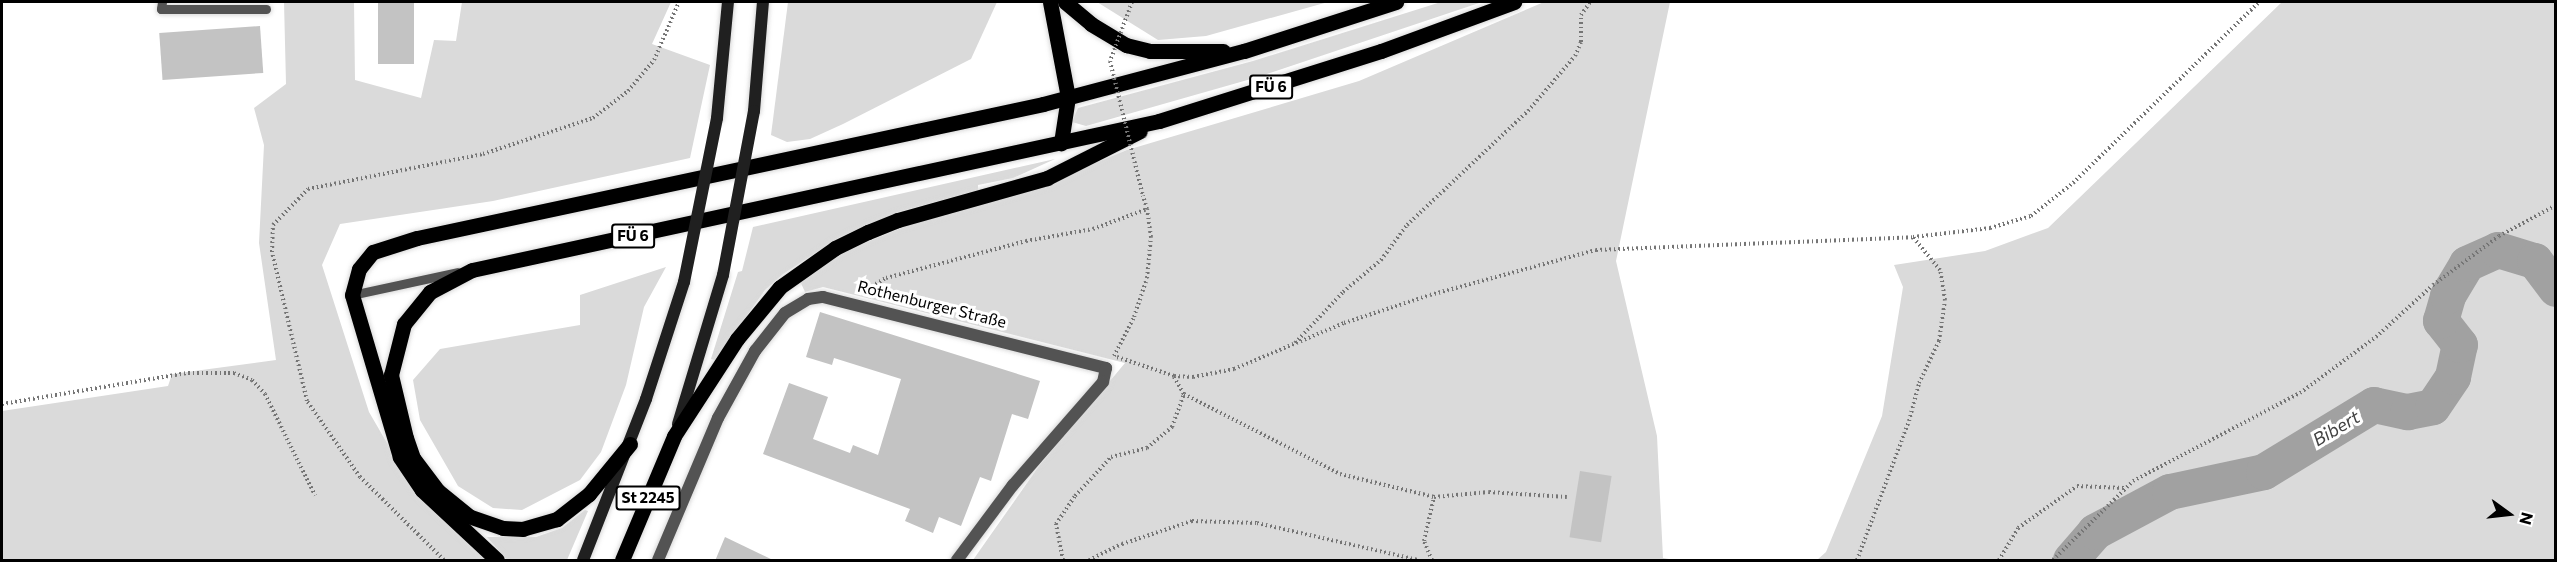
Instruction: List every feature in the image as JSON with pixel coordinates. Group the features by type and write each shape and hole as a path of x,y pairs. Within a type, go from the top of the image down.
{"main road":[{"name":"St 2245","path":"583,561 630,444 684,282 717,118 728,2"},
{"name":"St 2245","path":"622,561 674,436 723,275 754,111 763,2"},
{"path":"1050,2 1068,97 1061,143"},
{"path":"1065,2 1091,24 1126,45 1150,51 1244,51"},
{"name":"FÜ 6","path":"352,295 359,269 373,252 386,245 1068,97 1244,51 1396,2"},
{"name":"FÜ 6","path":"472,270 1159,121 1381,51 1514,2"},
{"path":"674,436 760,308 780,287 835,248 898,220 1047,178 1159,121"},
{"path":"472,270 430,292 413,309 393,355 394,398 405,438 413,458 438,491 470,516 485,523 503,528 541,525 574,509 630,444"},
{"path":"352,295 400,457 422,490 497,561"}],"street":[{"name":"Rothenburger Straße","path":"658,561 718,418 755,351 796,305 823,297 848,301 1106,368 1103,382 1013,485 957,561"}],"lane":[{"path":"162,2 161,9 266,9"},
{"path":"352,295 472,270"}],"path":[{"path":"1132,2 1110,61 1147,209 1151,237 1147,278 1134,317 1113,356 1174,376 1193,377 1234,369 1344,323 1430,294 1596,250 1913,237 1990,228 2031,216 2073,183 2259,2"},
{"path":"1292,345 1343,292 1381,260 1407,225 1528,111 1575,56 1581,42 1581,15 1590,2"},
{"path":"2053,561 2124,488 2300,393 2376,337 2433,285 2499,236 2556,205"},
{"path":"848,301 886,278 1026,241 1093,229 1147,209"},
{"path":"1857,561 1909,421 1919,383 1939,341 1945,300 1940,270 1913,237"},
{"path":"2,404 188,373 234,373 252,380 265,394 315,495"},
{"path":"1174,376 1184,394 1340,474 1434,497 1489,492 1568,497"},
{"path":"1063,561 1056,524 1075,496 1111,457 1147,448 1172,427 1184,394"},
{"path":"1999,561 2018,528 2077,486 2124,488"},
{"path":"1432,561 1424,541 1434,497"},
{"path":"1089,561 1122,544 1192,521 1257,523 1418,561"}],"shaded area":[{"path":"284,2 354,2 355,80 421,98 434,40 456,41 462,2 671,2 652,44 710,65 690,158 493,201 340,224 322,265 369,412 412,486 487,560 2,560 2,411 168,386 172,374 276,360 259,243 264,145 254,108 286,84"},
{"path":"788,2 997,2 971,59 810,139 787,142 771,135"},
{"path":"1097,2 1328,2 1206,36 1158,40"},
{"path":"1441,2 1482,2 1258,77 1086,126 1072,122 1078,108 1253,61"},
{"path":"1544,2 1670,2 1616,261 1657,436 1663,558 1675,560 973,560 1039,466 1125,363 823,287 805,292 800,281 843,252 909,225 1024,192 1127,150 1359,81"},
{"path":"2282,2 2555,2 2555,560 1817,560 1826,552 1882,416 1903,287 1894,265 1985,251 2048,228"},
{"path":"1055,159 1013,178 978,185 978,190 898,212 840,237 783,274 765,290 715,360 711,359 738,272 742,271 753,227"},
{"path":"666,267 644,307 626,385 601,452 580,480 522,510 493,508 458,486 420,420 413,380 440,349 580,325 580,295"},
{"path":"585,510 588,511 567,560 507,560 487,537 536,537 562,528"}],"building":[{"path":"378,2 414,2 414,64 378,64"},
{"path":"260,26 263,73 163,80 159,33"},
{"path":"820,312 1040,381 1028,419 1012,414 991,481 980,477 961,526 939,517 933,533 905,521 910,509 763,454 789,383 828,397 813,439 850,453 853,445 878,455 901,379 834,358 832,365 806,357"},
{"path":"1580,471 1612,476 1601,542 1570,537"},
{"path":"725,537 775,561 715,561"}],"waterway":[{"name":"Bibert","path":"2071,560 2095,532 2170,492 2264,472 2374,405 2408,412 2433,407 2453,377 2460,345 2441,321 2448,296 2467,264 2498,250 2535,261 2556,289"}]}
